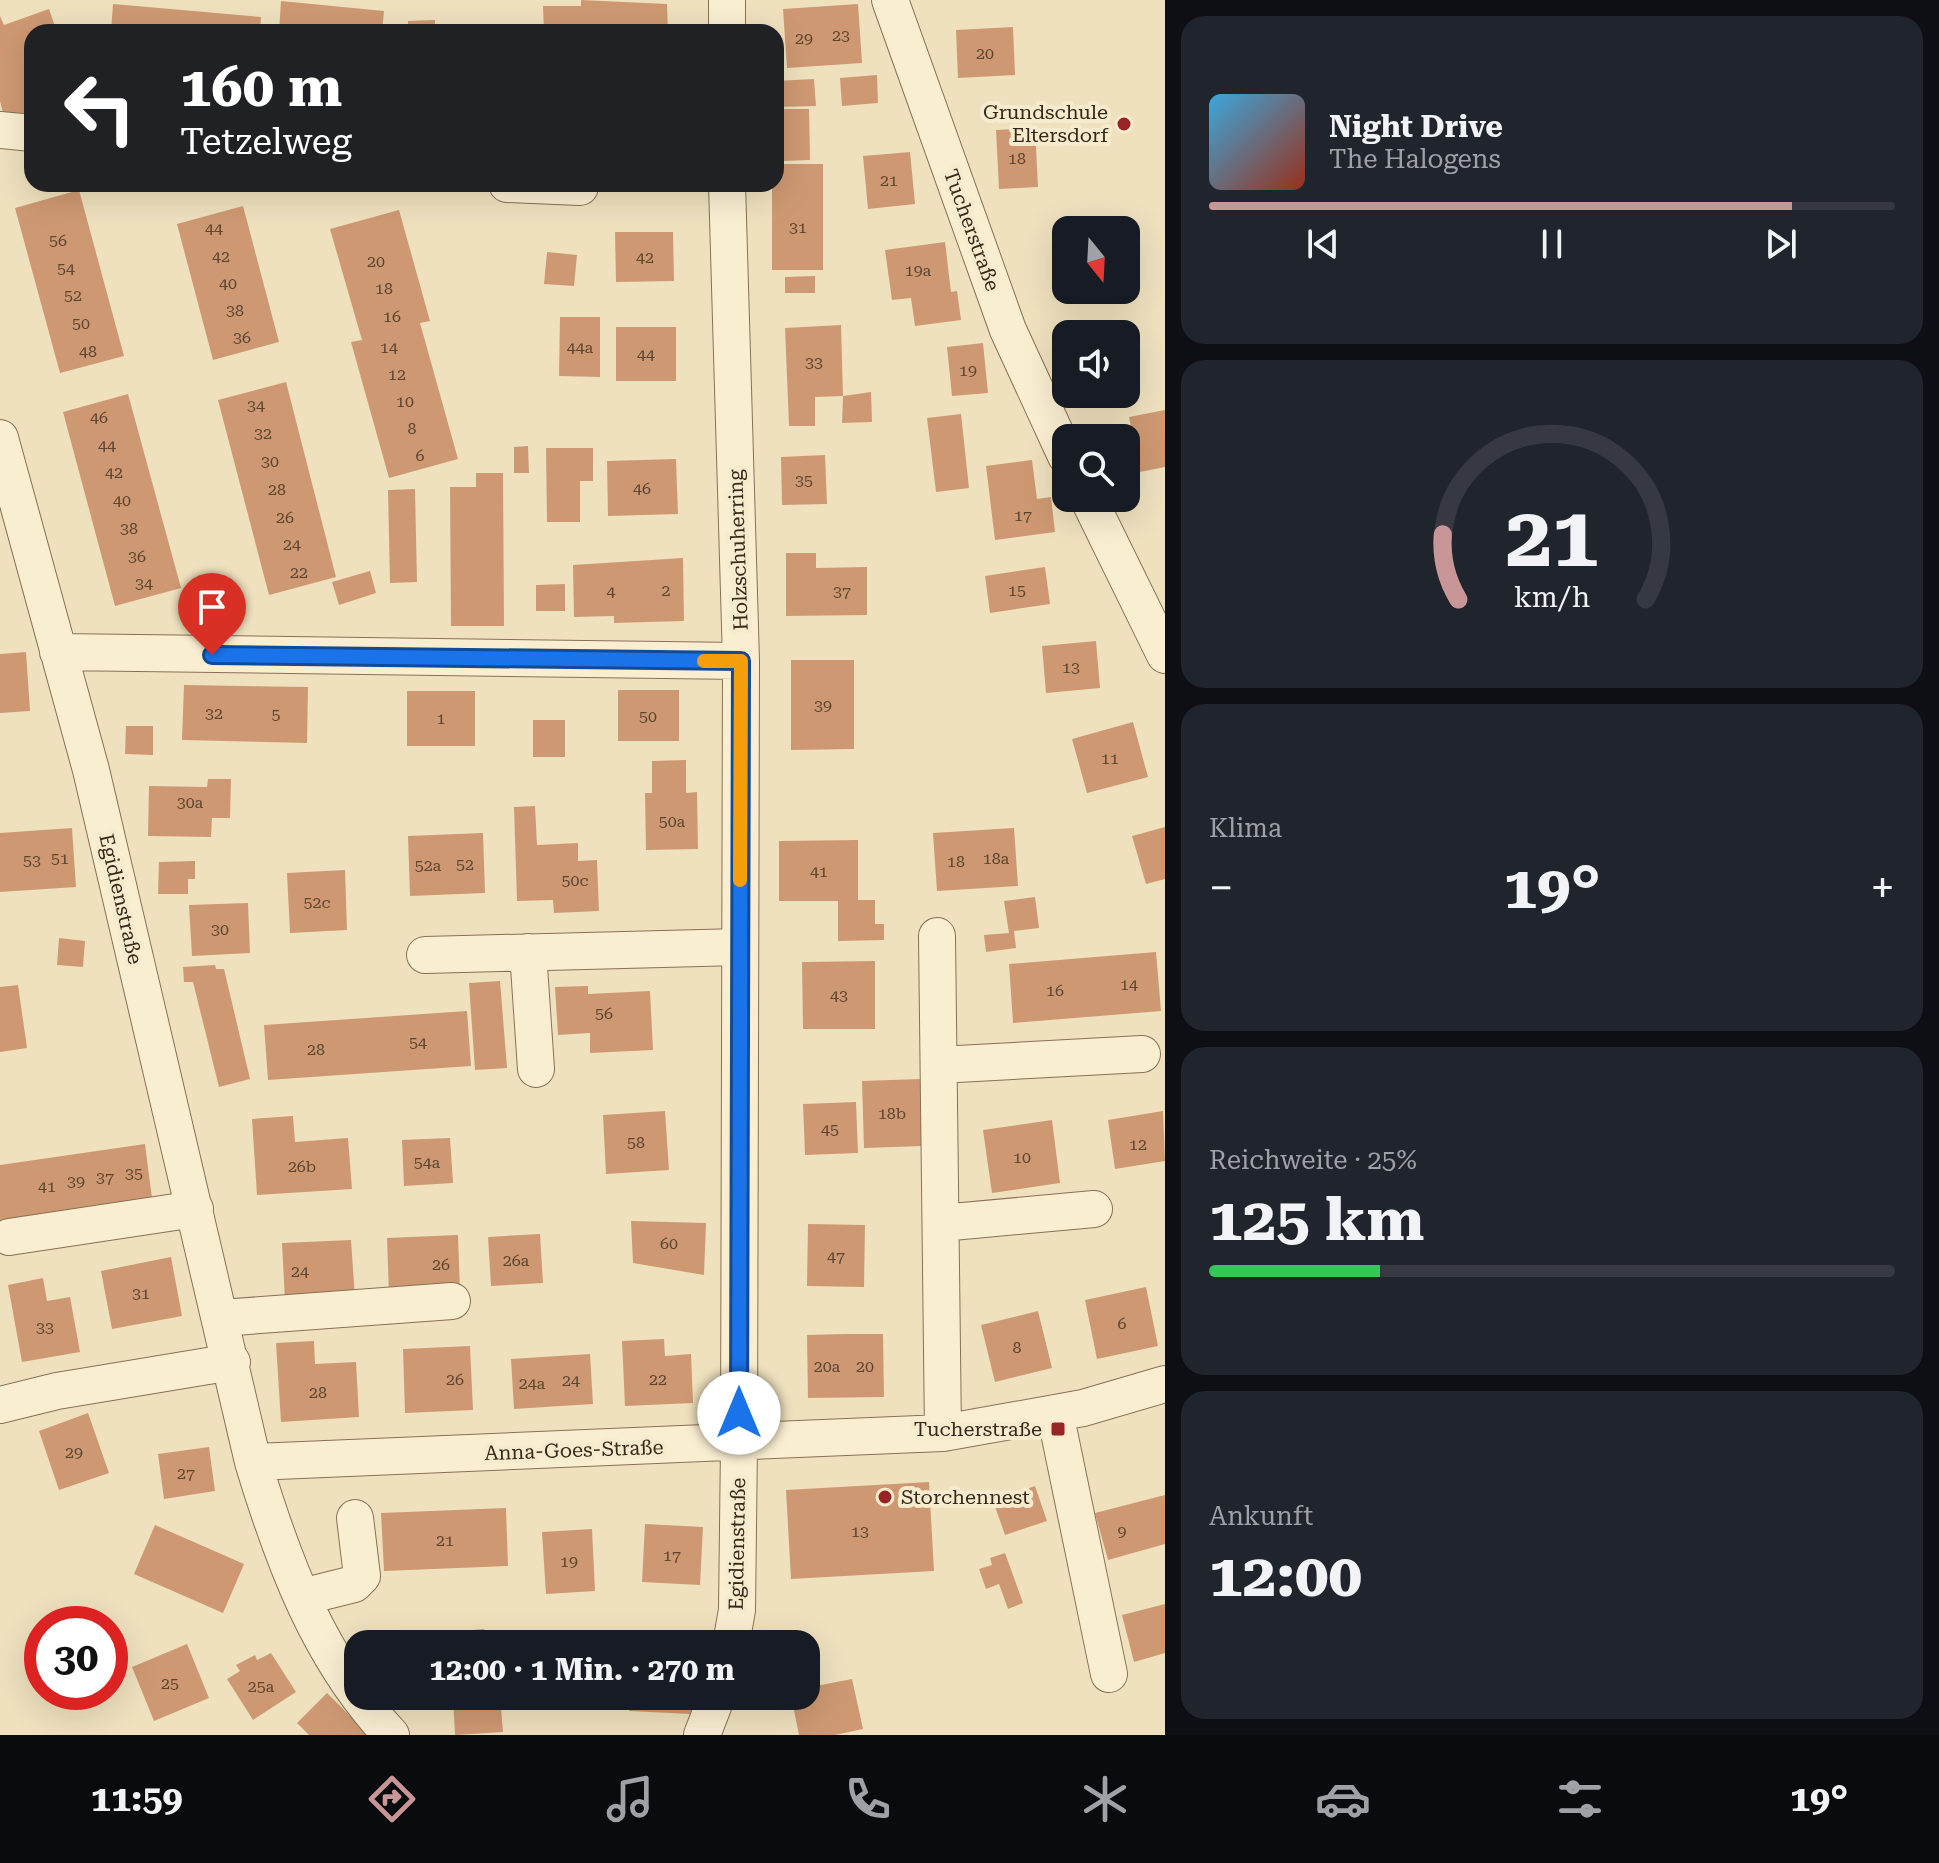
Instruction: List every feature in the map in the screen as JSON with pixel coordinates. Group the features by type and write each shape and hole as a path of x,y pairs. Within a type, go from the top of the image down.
{"street":[{"path":"727,0 727,24"},
{"name":"Tucherstraße","path":"890,0 1008,330 1052,426"},
{"path":"0,130 24,132"},
{"name":"Holzschuherring","path":"727,192 741,661 739,1444"},
{"name":"Egidienstraße","path":"0,438 91,770 253,1462 282,1556 324,1644 362,1704 391,1735"},
{"path":"1096,512 1157,613 1165,655"},
{"path":"58,652 741,661"},
{"path":"937,936 943,1433"},
{"path":"425,955 740,947"},
{"path":"528,952 536,1069"},
{"path":"939,1065 1142,1054"},
{"path":"9,1237 195,1209"},
{"path":"941,1223 1094,1209"},
{"path":"221,1318 452,1301"},
{"path":"4,1394 57,1391 232,1362"},
{"name":"Anna-Goes-Straße","path":"253,1462 739,1444 943,1433 1055,1413 1165,1384"},
{"path":"1055,1413 1109,1674"},
{"name":"Egidienstraße","path":"733,1630 737,1610 739,1444"},
{"path":"302,1597 354,1584 362,1576 355,1518"},
{"path":"702,1735 712,1710"}],"building":[{"path":"581,0 667,4 668,24 544,24 543,6 581,6"},
{"path":"281,1 384,11 383,24 280,24"},
{"path":"113,4 261,17 261,24 112,24"},
{"path":"858,4 862,63 787,68 783,9"},
{"path":"49,9 54,24 24,24 24,114 3,113 0,101 0,16 4,25"},
{"path":"435,20 435,24 408,24 408,21"},
{"path":"1013,27 1015,75 958,78 956,30"},
{"path":"877,75 878,103 842,106 840,78"},
{"path":"814,79 816,106 784,107 784,81"},
{"path":"784,109 809,109 810,160 784,161"},
{"path":"1035,128 1038,187 999,189 996,130"},
{"path":"910,152 915,204 868,209 863,156"},
{"path":"784,164 823,164 823,270 772,270 772,192 784,192"},
{"path":"80,192 124,356 60,373 15,208"},
{"path":"243,206 279,342 213,360 177,224"},
{"path":"399,210 430,321 420,323 458,459 389,478 351,342 362,340 330,229"},
{"path":"615,232 673,232 674,281 616,282"},
{"path":"945,242 951,292 957,291 961,320 915,326 911,298 892,300 885,250"},
{"path":"547,252 577,255 574,286 544,284"},
{"path":"815,276 815,293 785,293 785,277"},
{"path":"560,317 600,317 600,377 559,376"},
{"path":"841,325 843,396 815,397 815,426 789,426 785,328"},
{"path":"616,327 676,327 676,381 616,381"},
{"path":"983,343 988,393 952,396 947,347"},
{"path":"286,382 336,577 269,595 218,400"},
{"path":"871,392 872,422 842,423 843,396"},
{"path":"128,394 181,588 115,606 63,412"},
{"path":"1165,410 1165,467 1140,472 1140,424 1130,424 1129,417"},
{"path":"961,414 969,488 936,492 927,418"},
{"path":"528,446 529,473 514,473 514,447"},
{"path":"546,448 593,448 593,481 580,481 580,522 547,522"},
{"path":"825,455 827,504 782,505 781,457"},
{"path":"676,459 678,514 608,516 607,461"},
{"path":"1032,460 1037,499 1051,497 1055,532 995,540 986,466"},
{"path":"476,473 503,473 504,626 451,626 450,487 476,487"},
{"path":"415,489 417,582 390,583 388,490"},
{"path":"786,553 816,553 816,568 867,567 867,615 786,616"},
{"path":"683,558 684,621 614,623 614,616 574,617 573,565"},
{"path":"1045,567 1050,604 990,613 985,576"},
{"path":"370,571 376,593 339,605 332,582"},
{"path":"565,584 565,611 536,611 536,585"},
{"path":"1096,641 1100,688 1046,693 1042,646"},
{"path":"26,652 30,711 0,713 0,654"},
{"path":"791,660 854,660 854,749 791,750"},
{"path":"184,685 308,687 307,743 182,740"},
{"path":"618,690 679,690 679,741 618,741"},
{"path":"407,691 475,691 475,746 407,746"},
{"path":"533,720 565,720 565,757 533,757"},
{"path":"1133,722 1148,777 1087,793 1072,739"},
{"path":"126,726 153,726 153,755 125,754"},
{"path":"686,760 686,793 697,792 698,849 646,850 645,793 652,793 652,761"},
{"path":"208,779 231,779 230,818 212,818 211,837 148,836 149,786 207,787"},
{"path":"535,806 537,845 578,843 578,861 597,860 599,911 554,913 553,900 517,901 514,807"},
{"path":"1165,827 1165,879 1146,884 1132,836"},
{"path":"72,828 76,887 0,892 0,833"},
{"path":"1014,828 1018,886 937,891 933,833"},
{"path":"483,833 485,893 410,896 408,836"},
{"path":"858,840 858,900 875,900 875,924 884,924 884,940 838,941 838,901 779,901 779,841"},
{"path":"195,861 195,879 188,879 188,894 158,894 159,862"},
{"path":"345,870 347,930 290,933 287,873"},
{"path":"1035,897 1039,928 1014,931 1016,948 986,952 984,935 1009,933 1004,901"},
{"path":"248,903 250,953 192,956 189,905"},
{"path":"59,938 85,941 83,967 57,965"},
{"path":"1156,952 1161,1011 1013,1023 1009,964"},
{"path":"875,961 875,1029 803,1029 802,962"},
{"path":"215,965 216,969 224,969 250,1079 219,1087 193,982 184,982 183,967"},
{"path":"500,981 507,1068 475,1070 469,983"},
{"path":"18,985 27,1048 0,1052 0,987"},
{"path":"588,986 588,994 650,991 653,1050 590,1053 590,1033 558,1035 555,987"},
{"path":"467,1011 471,1066 268,1080 264,1025"},
{"path":"920,1079 923,1146 864,1148 862,1081"},
{"path":"856,1102 858,1153 805,1155 803,1104"},
{"path":"665,1111 669,1170 606,1174 603,1115"},
{"path":"1163,1111 1165,1161 1115,1169 1108,1120"},
{"path":"293,1116 295,1142 348,1138 352,1189 257,1195 252,1119"},
{"path":"1052,1120 1060,1183 992,1193 983,1130"},
{"path":"450,1138 453,1183 404,1186 402,1140"},
{"path":"145,1144 152,1198 0,1220 0,1165"},
{"path":"631,1221 706,1223 704,1275 633,1263"},
{"path":"808,1224 865,1225 864,1287 807,1286"},
{"path":"540,1234 543,1283 491,1286 488,1237"},
{"path":"458,1235 460,1292 389,1295 387,1238"},
{"path":"351,1240 355,1298 285,1301 282,1243"},
{"path":"171,1257 182,1316 112,1329 101,1271"},
{"path":"43,1278 47,1301 70,1297 80,1352 22,1362 8,1285"},
{"path":"1146,1287 1158,1346 1097,1359 1085,1300"},
{"path":"1038,1311 1052,1368 995,1382 981,1325"},
{"path":"883,1334 884,1397 808,1398 807,1335"},
{"path":"664,1339 665,1356 691,1354 693,1403 625,1406 622,1341"},
{"path":"314,1341 315,1364 356,1362 359,1417 281,1422 276,1343"},
{"path":"470,1346 473,1410 405,1413 403,1349"},
{"path":"590,1354 593,1404 514,1409 511,1359"},
{"path":"88,1413 109,1473 59,1490 39,1431"},
{"path":"209,1447 215,1491 164,1499 158,1454"},
{"path":"929,1482 934,1571 791,1579 786,1490"},
{"path":"1035,1486 1047,1521 1005,1535 993,1501"},
{"path":"1165,1495 1165,1544 1108,1560 1095,1513"},
{"path":"506,1508 508,1566 384,1571 381,1513"},
{"path":"645,1524 703,1527 700,1585 642,1582"},
{"path":"155,1525 244,1564 223,1613 134,1574"},
{"path":"592,1529 595,1591 546,1594 542,1532"},
{"path":"1005,1553 1023,1603 1008,1609 999,1584 986,1589 979,1569 992,1565 990,1558"},
{"path":"1165,1604 1165,1653 1134,1662 1122,1615"},
{"path":"187,1644 209,1698 154,1721 132,1667"},
{"path":"271,1653 296,1692 253,1720 227,1679 240,1671 236,1665 255,1655 257,1660"},
{"path":"852,1679 863,1729 835,1735 799,1735 794,1710 820,1710 820,1685"},
{"path":"327,1693 369,1735 309,1735 297,1723"},
{"path":"454,1710 501,1710 503,1732 455,1735"},
{"path":"629,1710 691,1710 691,1714"}],"slow traffic":[{"path":"704,661 741,661 740,880"}],"place":[{"name":"Grundschule Eltersdorf","path":"1124,124"},
{"name":"Tucherstraße","path":"1058,1429"},
{"name":"Storchennest","path":"885,1497"}],"route":[{"path":"212,655 741,661 739,1413"}]}
